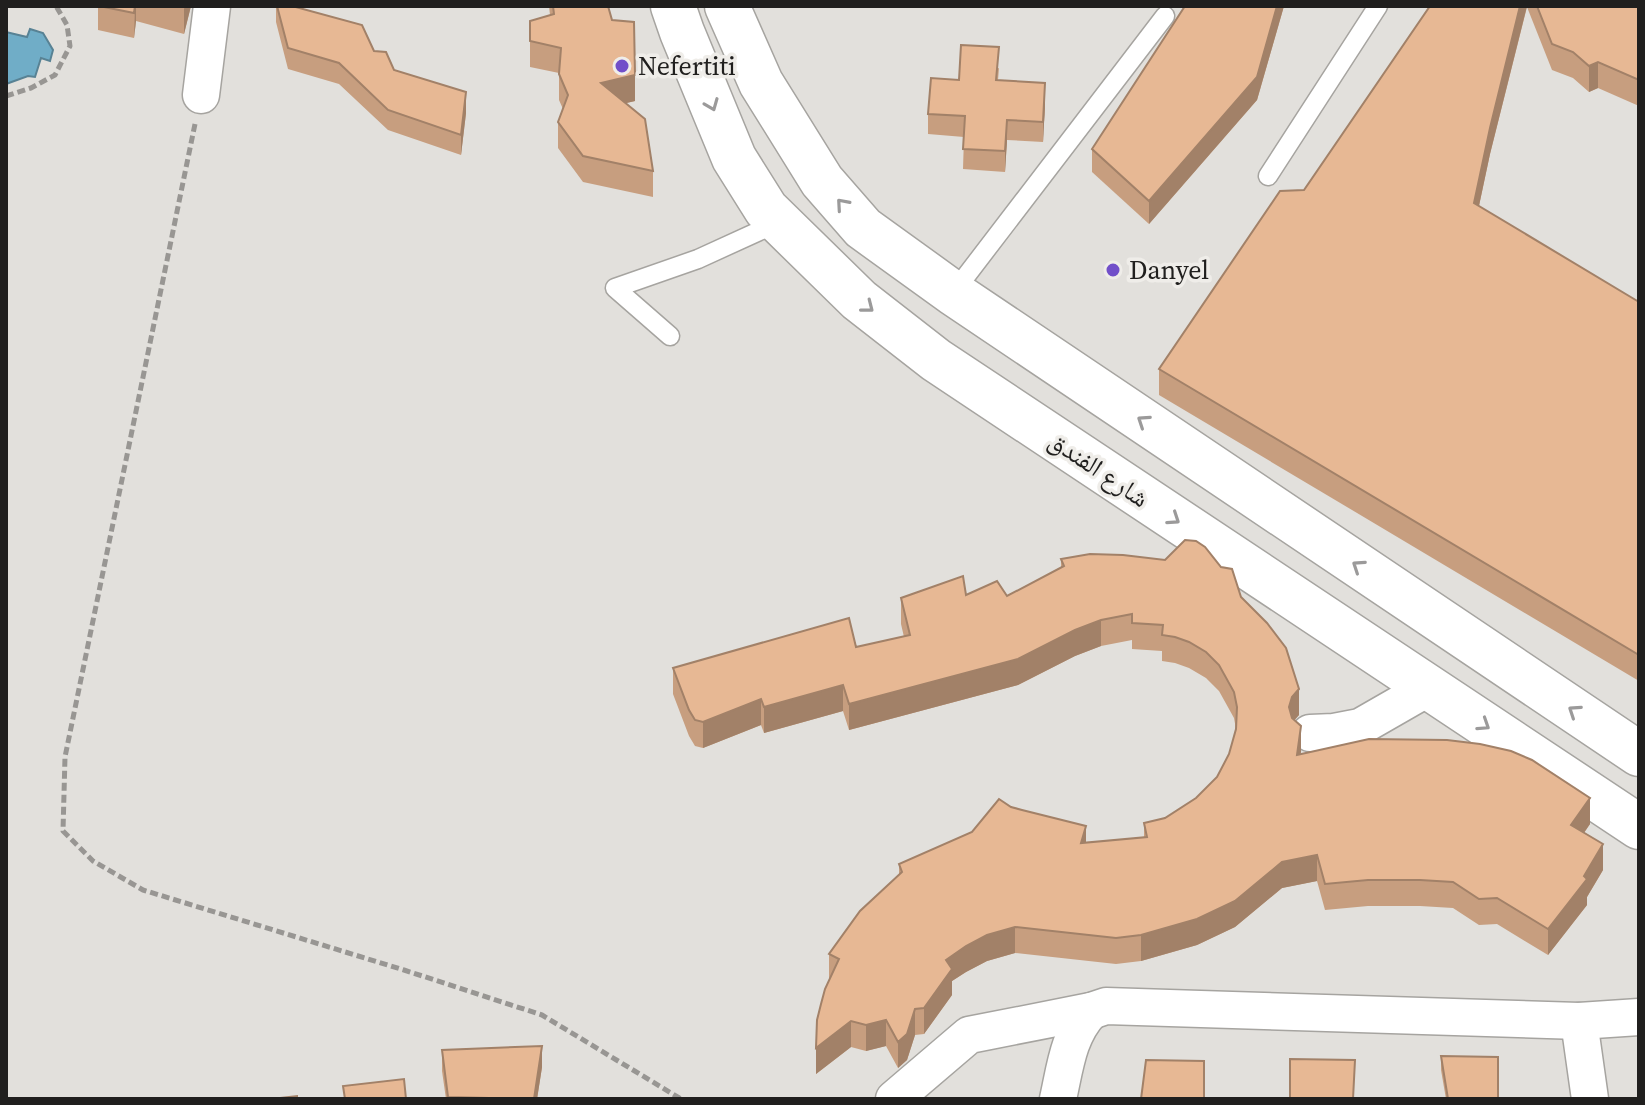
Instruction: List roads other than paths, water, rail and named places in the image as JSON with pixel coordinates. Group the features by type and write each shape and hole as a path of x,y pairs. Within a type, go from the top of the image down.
{"street":[{"path":"201,95 212,6"},
{"name":"شارع الفندق","path":"673,6 734,158 766,209 859,300 936,360 1639,827"},
{"path":"727,6 761,83 822,181 863,228 953,293 1639,754"},
{"path":"1310,733 1360,727 1428,688"},
{"path":"894,1099 969,1035 1106,1006 1579,1021 1639,1017"},
{"path":"1058,1099 1073,1037 1080,1022 1091,1011"},
{"path":"1579,1021 1590,1099"}],"lane":[{"path":"1268,176 1378,6"},
{"path":"953,293 1165,16"},
{"path":"670,336 615,288 698,259 779,222"}],"water":[{"path":"30,29 43,33 53,50 50,61 41,58 35,77 28,76 6,84 6,32 27,37"}],"place":[{"name":"Nefertiti","path":"622,66"},
{"name":"Danyel","path":"1113,270"}]}
